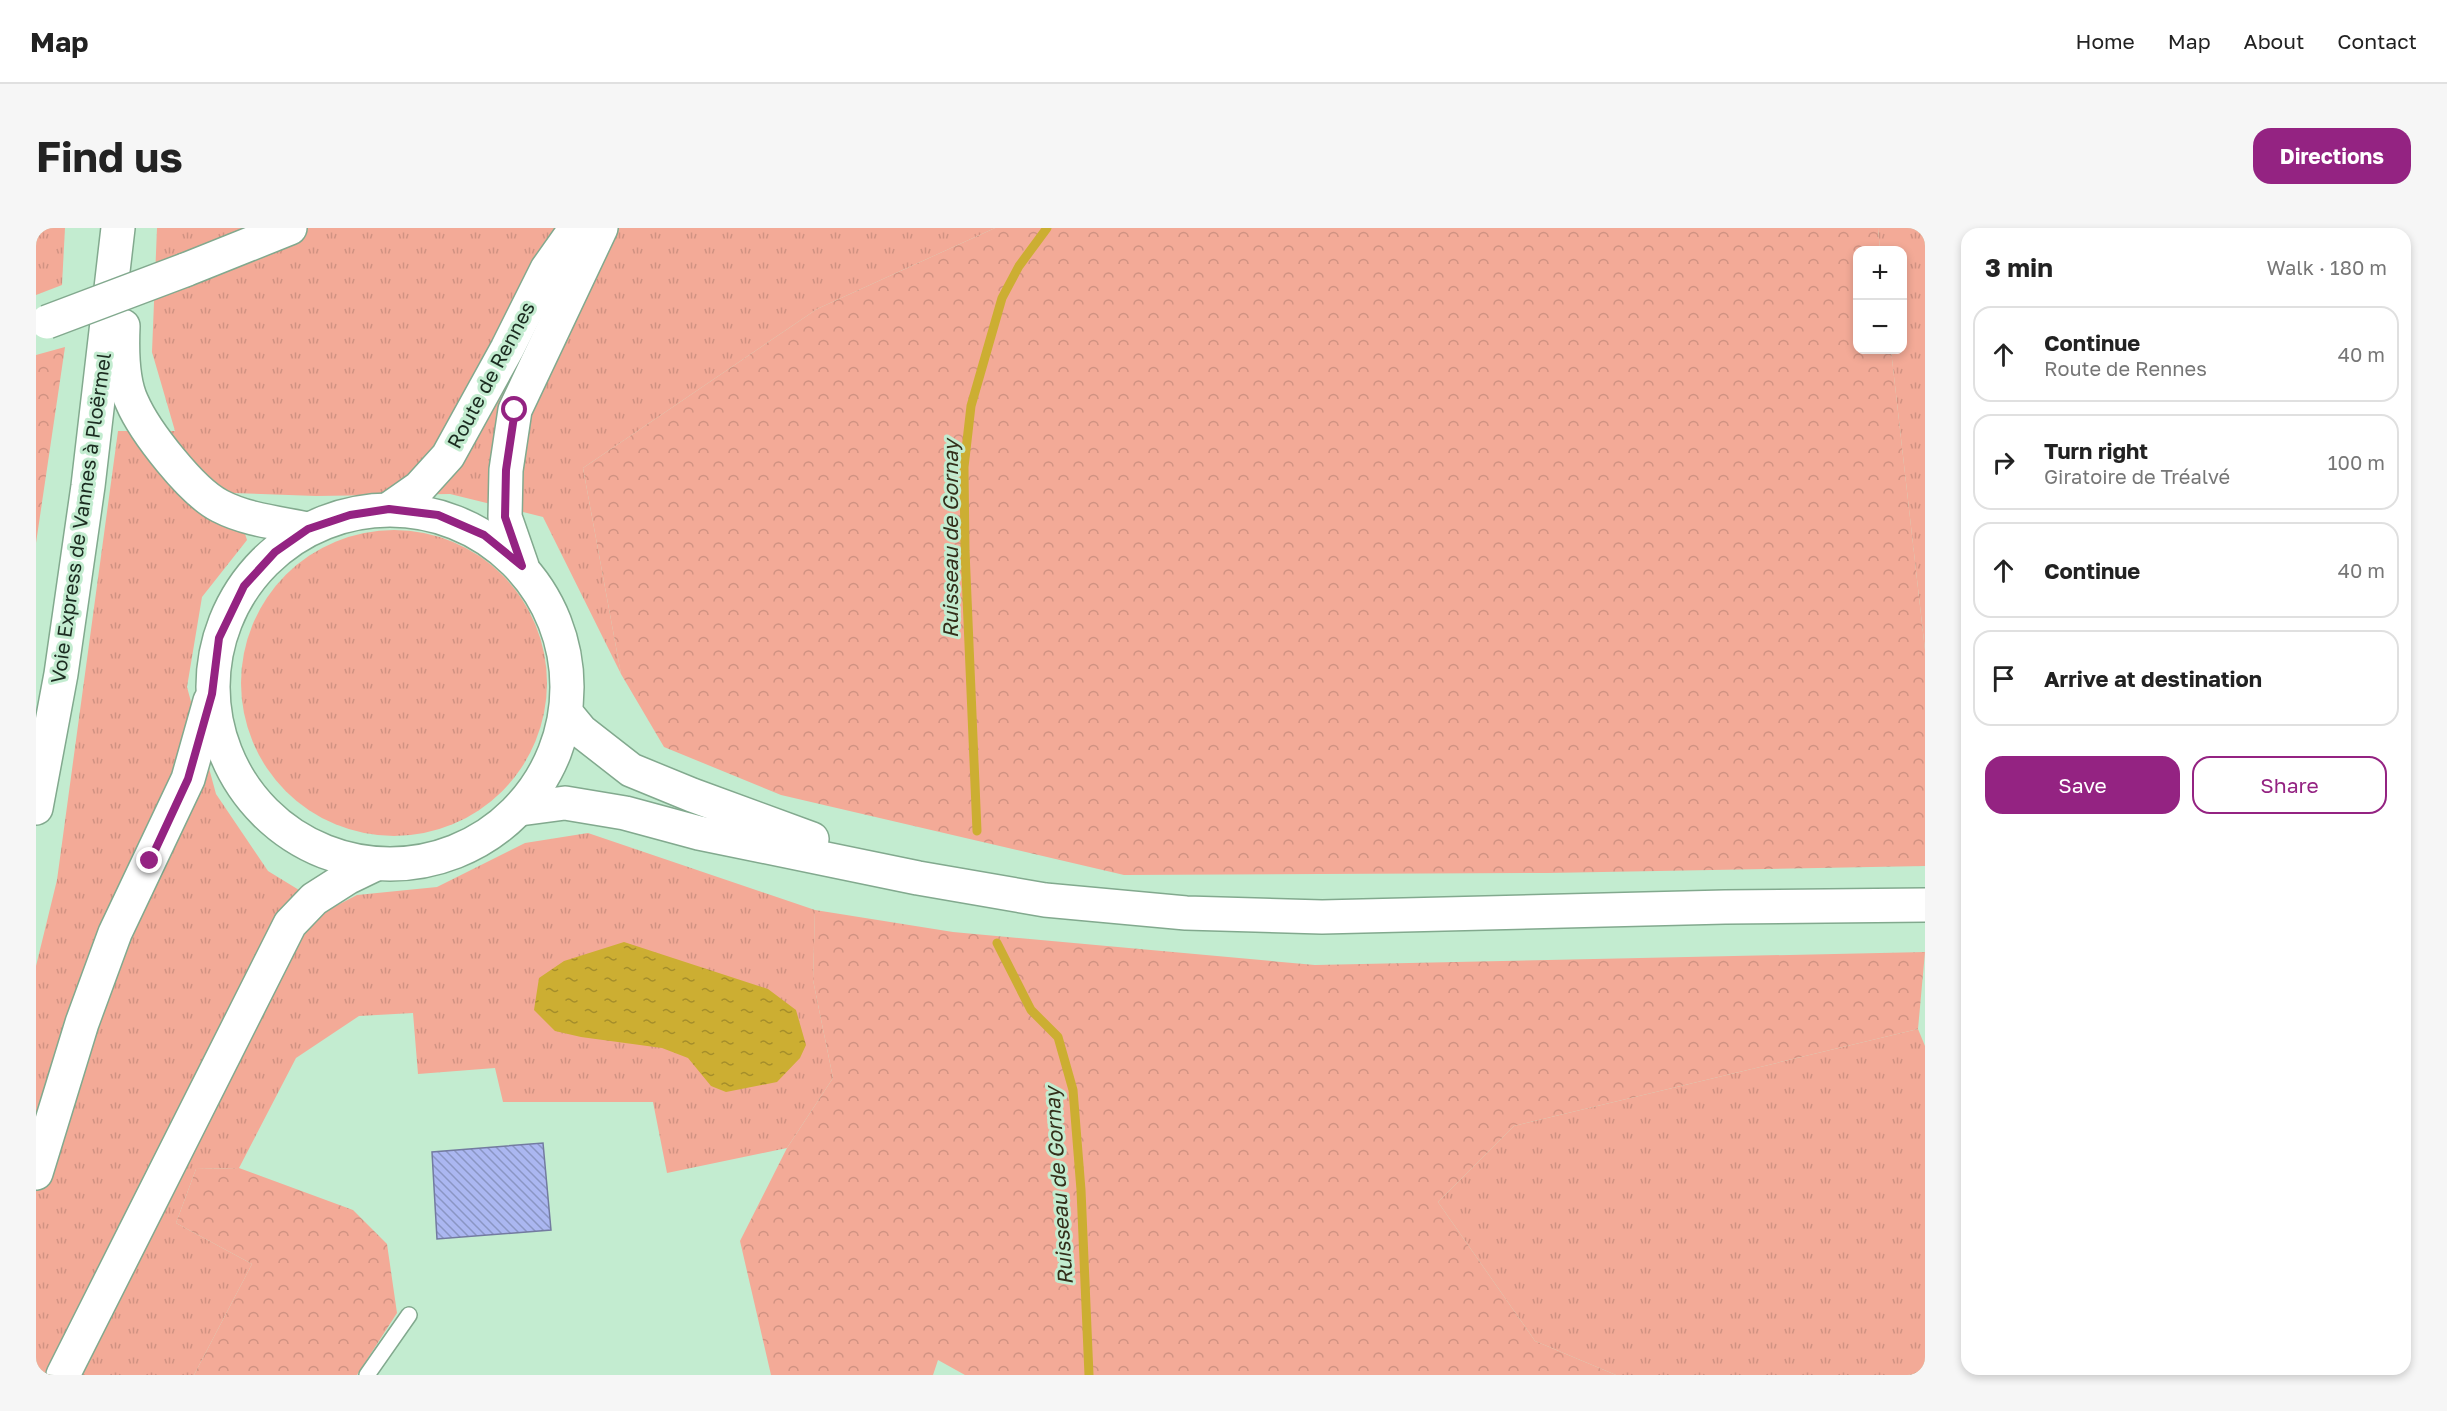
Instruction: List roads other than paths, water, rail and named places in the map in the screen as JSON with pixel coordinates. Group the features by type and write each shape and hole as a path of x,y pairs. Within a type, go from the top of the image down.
{"main road":[{"name":"Voie Express de Vannes à Ploërmel","path":"36,705 73,485 99,228"},
{"name":"Voie Express de Vannes à Ploërmel","path":"36,808 61,674 88,486 118,228"},
{"path":"125,228 122,357 131,402 189,484 219,506 254,518 308,529"},
{"path":"42,324 290,228"},
{"path":"547,269 564,228"},
{"name":"Route de Rennes","path":"389,509 419,488 448,456 507,349 547,269 576,228"},
{"name":"Route de Rennes","path":"522,566 505,517 506,470 515,410 601,228"},
{"name":"Route de Rennes","path":"550,335 624,228"},
{"path":"36,1173 82,1023 115,933 188,779 212,694 219,638 244,586 275,552 308,529 350,515 389,509 438,515 484,535 522,566 552,610 567,661 567,714 551,765 520,809 479,842 429,861 376,864 325,853 281,828 245,790 222,745 212,694"},
{"path":"567,714 581,731 632,770 692,795 918,878"},
{"path":"520,809 565,802 625,813 699,833 918,878 1045,900 1186,914 1322,917 1925,904"},
{"path":"63,1375 290,924 314,899 347,878 376,864"}],"lane":[{"path":"367,1375 409,1315"}],"water":[{"path":"624,942 768,989 796,1010 806,1045 800,1058 777,1082 726,1092 711,1086 688,1058 662,1048 581,1037 555,1031 534,1010 539,978 564,961"}],"waterway":[{"name":"Ruisseau de Gornay","path":"977,831 965,551 964,467 971,406 1002,298 1019,266 1047,228"},
{"name":"Ruisseau de Gornay","path":"997,943 1031,1010 1058,1037 1073,1090 1081,1190 1089,1375"}]}
